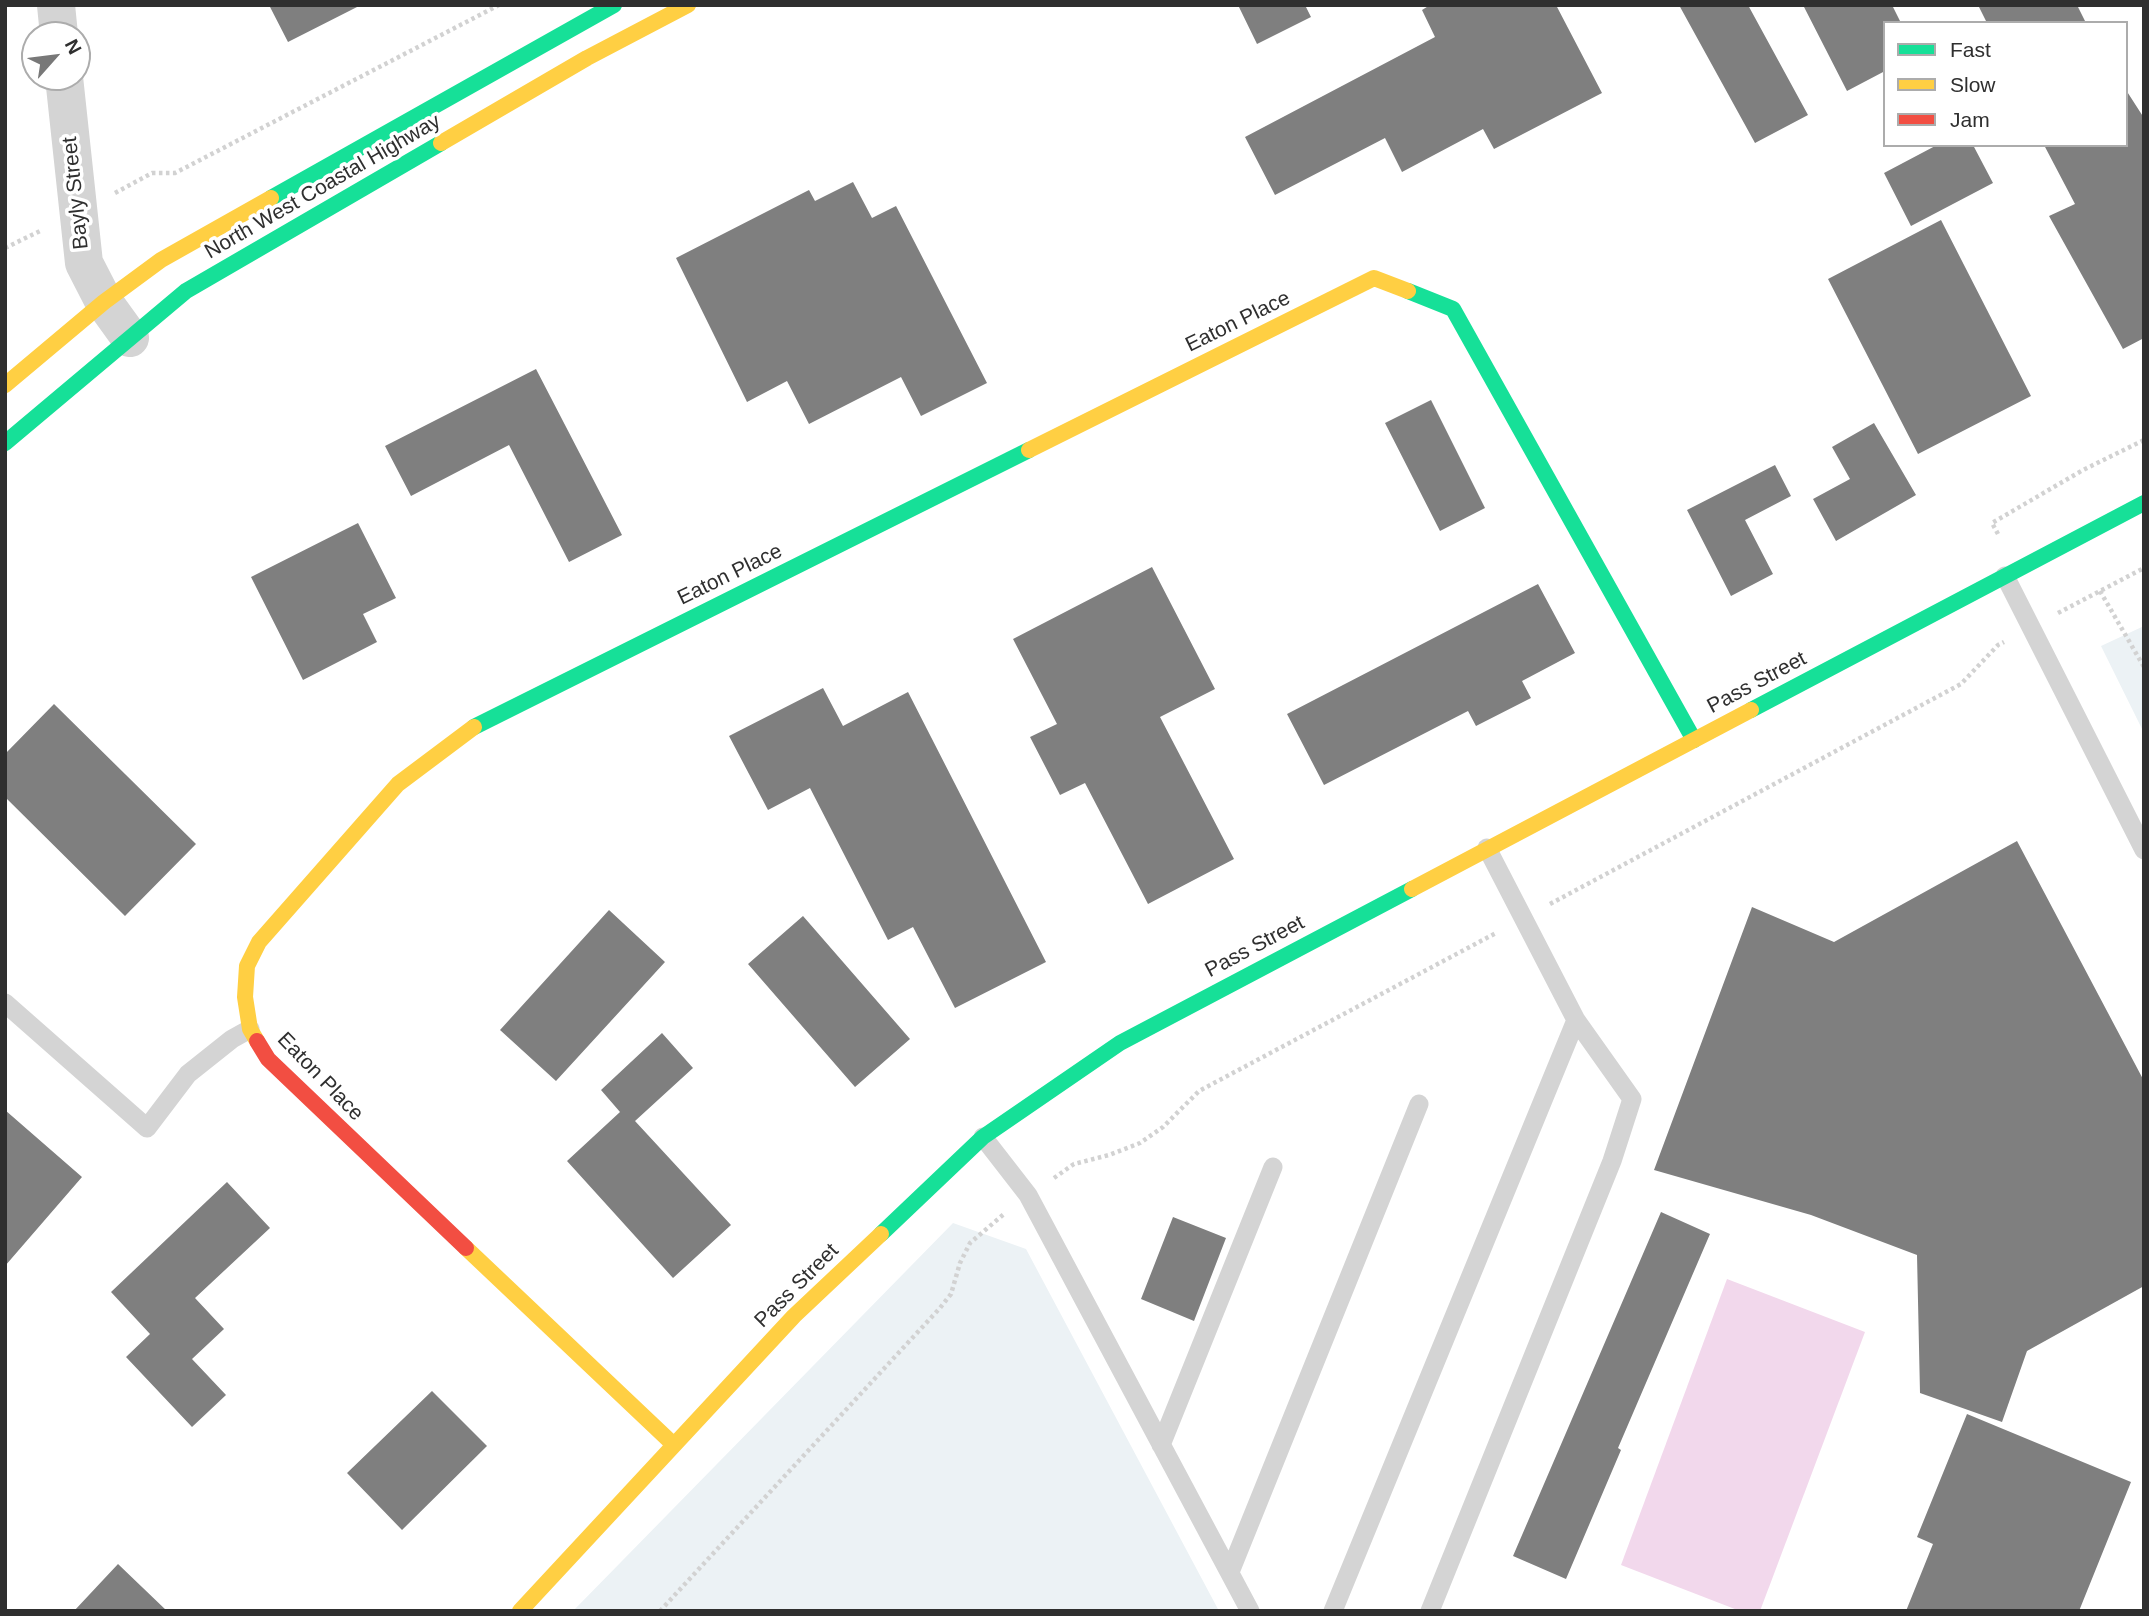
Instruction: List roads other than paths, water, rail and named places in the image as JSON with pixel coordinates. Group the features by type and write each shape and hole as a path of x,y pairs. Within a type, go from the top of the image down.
{"main road":[{"name":"North West Coastal Highway","path":"5,385 104,302 161,260 614,5"},
{"name":"North West Coastal Highway","path":"5,443 186,291 587,58 688,5"},
{"name":"Eaton Place","path":"674,1445 268,1059 250,1029 245,997 247,966 259,942 398,784 480,723 1374,278 1453,309 1694,740"},
{"name":"Pass Street","path":"520,1611 794,1316 983,1138 1120,1043 2144,503"}],"street":[{"name":"Bayly Street","path":"66,91 84,263 104,302 130,338"}],"lane":[{"path":"2005,576 2144,850"},
{"path":"1430,1611 1612,1161 1633,1099 1576,1020 1488,848"},
{"path":"5,1003 147,1128 188,1074 232,1039 250,1029"},
{"path":"1333,1611 1576,1020"},
{"path":"1230,1572 1419,1104"},
{"path":"983,1138 1028,1195 1250,1611"},
{"path":"1161,1445 1273,1167"}]}
